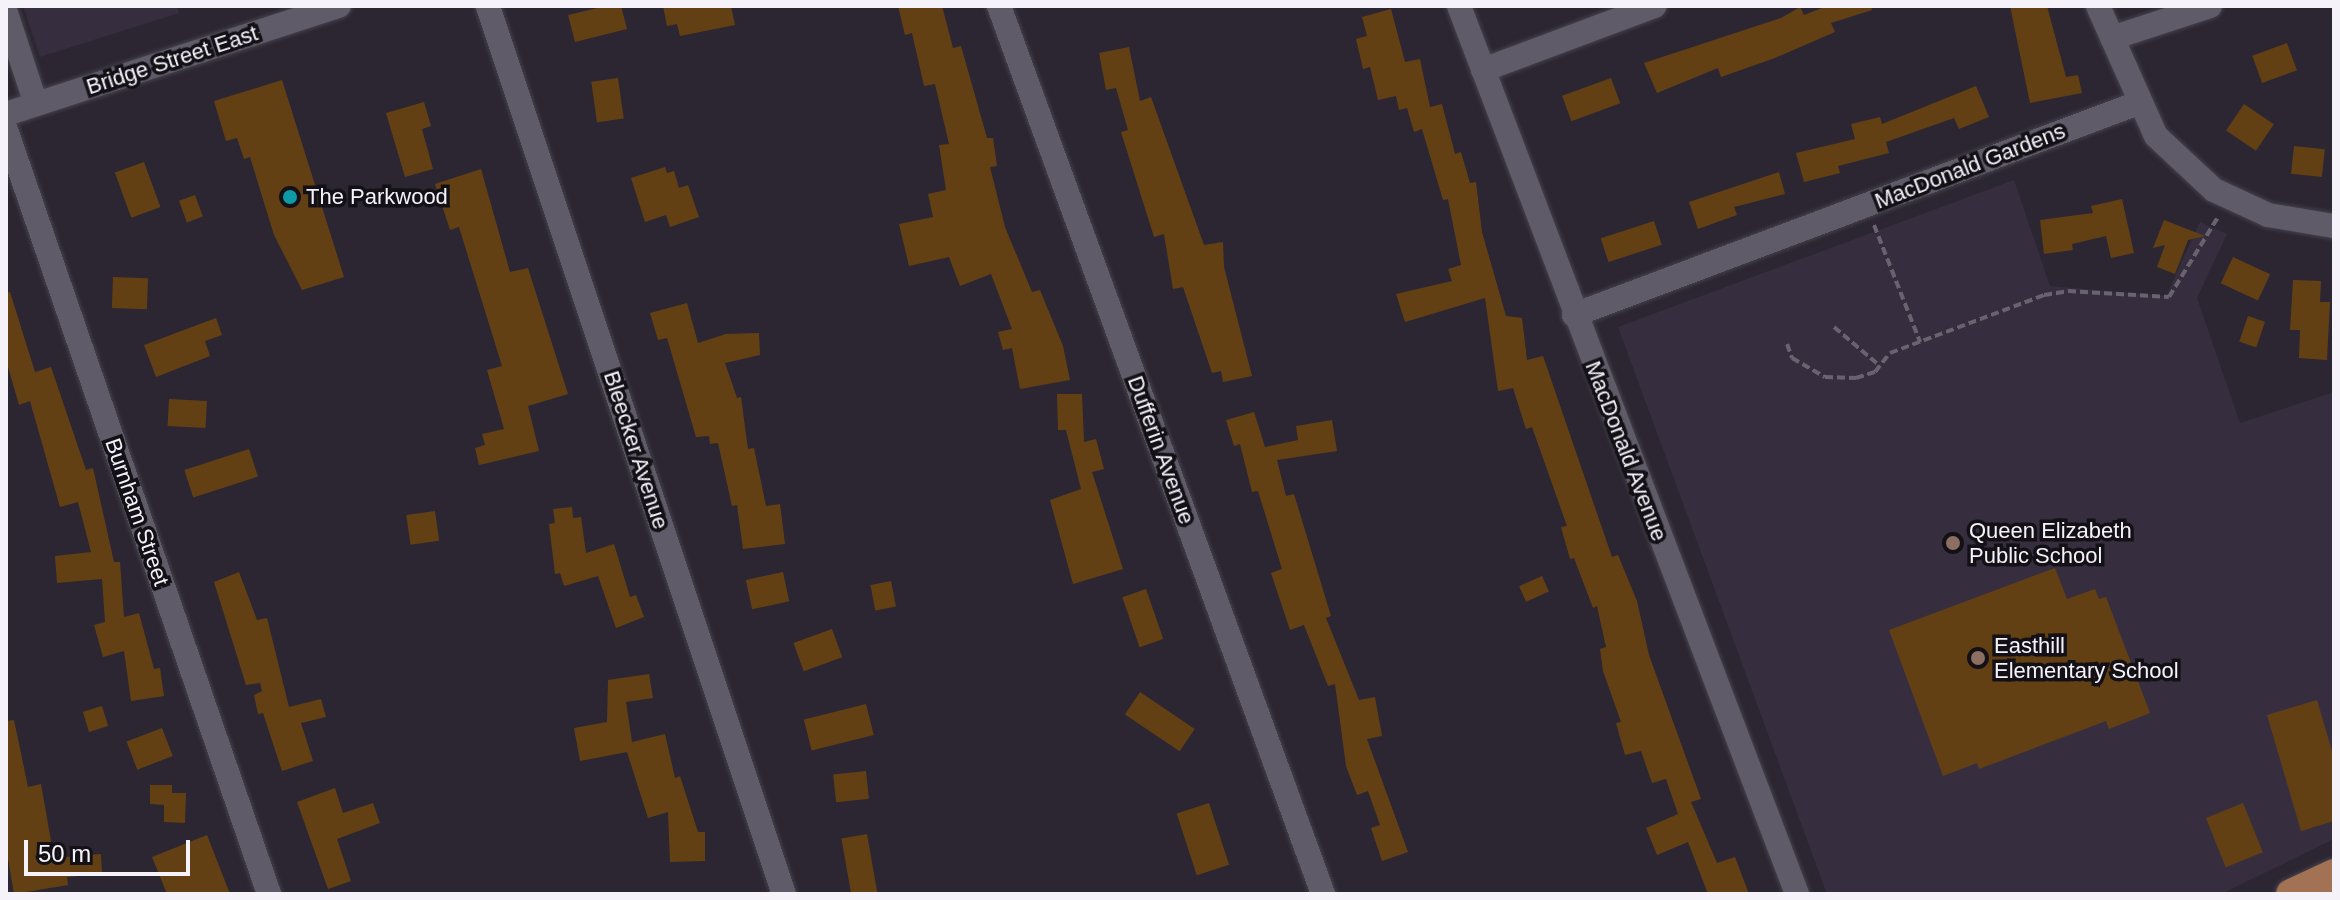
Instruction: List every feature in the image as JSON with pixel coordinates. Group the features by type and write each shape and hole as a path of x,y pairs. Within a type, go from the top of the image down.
{"main road":[{"path":"2291,894 2334,874"}],"street":[{"name":"Bridge Street East","path":"6,114 339,6"},
{"name":"Bleecker Avenue","path":"488,6 784,894"},
{"name":"Dufferin Avenue","path":"999,6 1323,894"},
{"name":"MacDonald Avenue","path":"1459,6 1574,315 1797,894"},
{"path":"1483,70 1654,6"},
{"path":"2098,6 2138,103 2156,136 2214,190 2268,215 2334,226"},
{"path":"2112,38 2210,6"},
{"path":"6,13 36,104"},
{"name":"MacDonald Gardens","path":"1574,315 2138,103"},
{"name":"Burnham Street","path":"6,130 269,894"}],"path":[{"path":"1867,205 1920,342"},
{"path":"1787,344 1792,358 1825,377 1856,378 1880,366 1890,353 2056,292 2169,297 2218,217"},
{"path":"1834,327 1880,366"}],"shaded area":[{"path":"23,6 177,6 179,13 40,57"},
{"name":"Queen Elizabeth Public School","path":"2014,180 2050,286 2166,296 2200,222 2227,234 2197,298 2240,423 2334,392 2334,839 2221,894 1827,894 1618,327"}],"building":[{"path":"606,6 621,6 627,29 575,42 568,15"},
{"path":"663,6 731,6 735,25 680,36 677,24 667,26"},
{"path":"898,6 942,6 953,48 961,46 987,138 993,138 997,166 990,167 1005,227 1032,292 1040,290 1063,346 1070,380 1020,389 1012,348 1003,350 998,332 1012,329 991,274 960,286 949,257 909,266 899,224 933,217 928,194 946,190 939,145 949,144 935,84 924,86 912,33 905,35"},
{"path":"1827,6 1871,6 1872,10 1831,23 1835,32 1775,58 1721,77 1718,68 1657,93 1644,63 1781,18 1800,7 1804,15"},
{"path":"2010,6 2047,6 2066,77 2078,75 2082,93 2030,103"},
{"path":"1391,9 1405,62 1420,59 1430,107 1442,104 1455,154 1461,152 1470,183 1476,182 1482,232 1506,316 1522,318 1527,360 1543,356 1612,557 1618,555 1637,601 1649,655 1701,799 1691,802 1717,863 1735,857 1749,894 1708,894 1688,842 1657,855 1646,828 1678,814 1666,779 1652,783 1641,751 1625,755 1616,723 1621,722 1603,671 1600,649 1606,647 1597,606 1593,608 1574,558 1570,559 1561,527 1567,526 1532,427 1526,429 1513,388 1498,391 1485,298 1405,322 1396,294 1452,281 1448,269 1461,265 1448,199 1443,200 1422,129 1414,132 1407,108 1399,110 1396,96 1378,100 1370,67 1363,69 1356,39 1367,36 1362,17"},
{"path":"2287,43 2297,70 2262,83 2252,56"},
{"path":"1129,47 1140,101 1151,97 1204,245 1223,242 1224,267 1252,376 1223,382 1221,371 1212,373 1183,287 1173,289 1164,234 1154,237 1121,132 1128,130 1116,88 1106,90 1099,53"},
{"path":"618,78 624,119 597,122 591,82"},
{"path":"1611,78 1620,103 1571,121 1562,96"},
{"name":"The Parkwood","path":"282,80 344,277 302,290 274,235 250,157 244,159 237,138 226,141 214,101"},
{"path":"1976,86 1989,117 1959,129 1954,118 1886,142 1889,153 1838,166 1840,173 1804,182 1796,153 1855,139 1851,124 1880,117 1882,124"},
{"path":"424,102 431,126 422,129 433,169 405,177 386,113"},
{"path":"2244,104 2274,124 2256,151 2226,131"},
{"path":"2294,146 2325,149 2322,177 2291,174"},
{"path":"144,162 160,207 131,218 115,173"},
{"path":"665,167 667,173 674,171 679,188 688,185 699,217 670,227 666,215 645,222 631,178"},
{"path":"481,169 510,272 528,268 568,394 528,406 539,451 479,465 475,448 485,445 482,434 504,429 487,370 502,366 459,227 450,230 435,184"},
{"path":"1779,172 1785,194 1734,207 1737,215 1698,229 1689,202"},
{"path":"195,195 203,217 187,222 179,201"},
{"path":"2122,199 2134,253 2111,258 2106,236 2072,244 2073,250 2044,254 2040,220 2093,213 2091,206"},
{"path":"2164,220 2205,236 2188,240 2175,274 2157,267 2165,245 2153,248"},
{"path":"1654,221 1662,245 1608,262 1601,238"},
{"path":"2233,257 2270,274 2258,301 2221,283"},
{"path":"113,277 148,278 147,309 112,308"},
{"path":"2293,280 2321,281 2320,302 2330,302 2327,360 2299,358 2300,330 2290,330"},
{"path":"10,292 35,372 51,367 86,470 93,468 114,562 120,562 124,617 139,613 154,669 160,668 164,696 131,701 124,651 103,657 94,625 105,622 102,579 57,583 55,556 91,552 78,502 60,507 30,401 19,405 6,360 6,293"},
{"path":"687,303 698,343 726,334 759,333 760,355 725,363 737,398 741,397 748,449 754,448 766,506 780,504 785,544 743,549 737,505 732,506 718,443 710,444 709,436 696,437 667,338 658,340 650,313"},
{"path":"2248,316 2265,322 2256,347 2239,342"},
{"path":"216,318 222,335 205,341 210,356 156,377 144,345"},
{"path":"1057,394 1082,394 1084,442 1096,439 1104,469 1092,472 1123,569 1073,584 1050,500 1081,489 1066,430 1058,430"},
{"path":"169,399 207,401 206,428 168,426"},
{"path":"1254,412 1265,447 1298,440 1296,426 1332,420 1337,451 1277,460 1286,496 1294,494 1331,616 1326,618 1359,700 1375,697 1382,736 1367,739 1408,852 1382,861 1371,828 1380,825 1368,791 1357,795 1346,766 1335,684 1328,686 1304,625 1290,630 1271,573 1282,569 1258,491 1252,492 1240,444 1234,446 1226,420"},
{"path":"249,449 258,477 193,498 184,470"},
{"path":"572,507 573,518 581,517 586,553 614,544 630,597 636,595 644,617 616,628 598,576 564,586 560,573 555,574 549,524 555,523 553,509"},
{"path":"435,511 439,541 410,545 406,515"},
{"path":"2055,568 2067,599 2095,589 2099,599 2106,597 2150,713 2109,729 2106,721 1979,769 1977,763 1943,776 1889,630"},
{"path":"239,572 257,620 267,618 289,707 321,699 326,717 301,723 313,761 282,771 263,713 258,714 254,695 262,691 260,683 246,685 214,582"},
{"path":"783,572 789,601 752,609 746,580"},
{"path":"1542,576 1549,592 1526,602 1519,586"},
{"path":"891,581 896,607 875,611 870,585"},
{"path":"1146,589 1163,639 1140,647 1122,597"},
{"path":"832,629 842,657 804,671 793,643"},
{"path":"649,674 653,698 626,702 632,742 665,734 675,778 680,776 698,832 705,832 705,861 670,862 668,812 648,818 627,752 580,761 574,728 607,722 608,680"},
{"path":"1140,692 1195,729 1180,751 1125,714"},
{"path":"2317,700 2334,758 2334,821 2301,831 2267,715"},
{"path":"866,704 874,735 812,751 804,719"},
{"path":"102,706 108,726 89,732 83,712"},
{"path":"14,720 28,787 41,784 54,858 101,854 102,874 67,877 68,885 14,894 6,847 6,721"},
{"path":"162,728 173,756 137,770 127,742"},
{"path":"866,771 869,799 836,802 833,774"},
{"path":"150,785 172,785 172,793 186,793 185,823 164,822 164,805 150,804"},
{"path":"335,788 343,813 373,803 380,823 337,839 351,881 328,889 297,802"},
{"path":"1209,803 1229,865 1197,875 1177,814"},
{"path":"2243,803 2263,852 2226,867 2206,818"},
{"path":"867,834 878,894 851,894 841,839"},
{"path":"207,835 230,894 167,894 152,857"}],"place":[{"name":"The Parkwood","path":"290,197"},
{"name":"Queen Elizabeth Public School","path":"1953,543"},
{"name":"Easthill Elementary School","path":"1978,658"}]}
